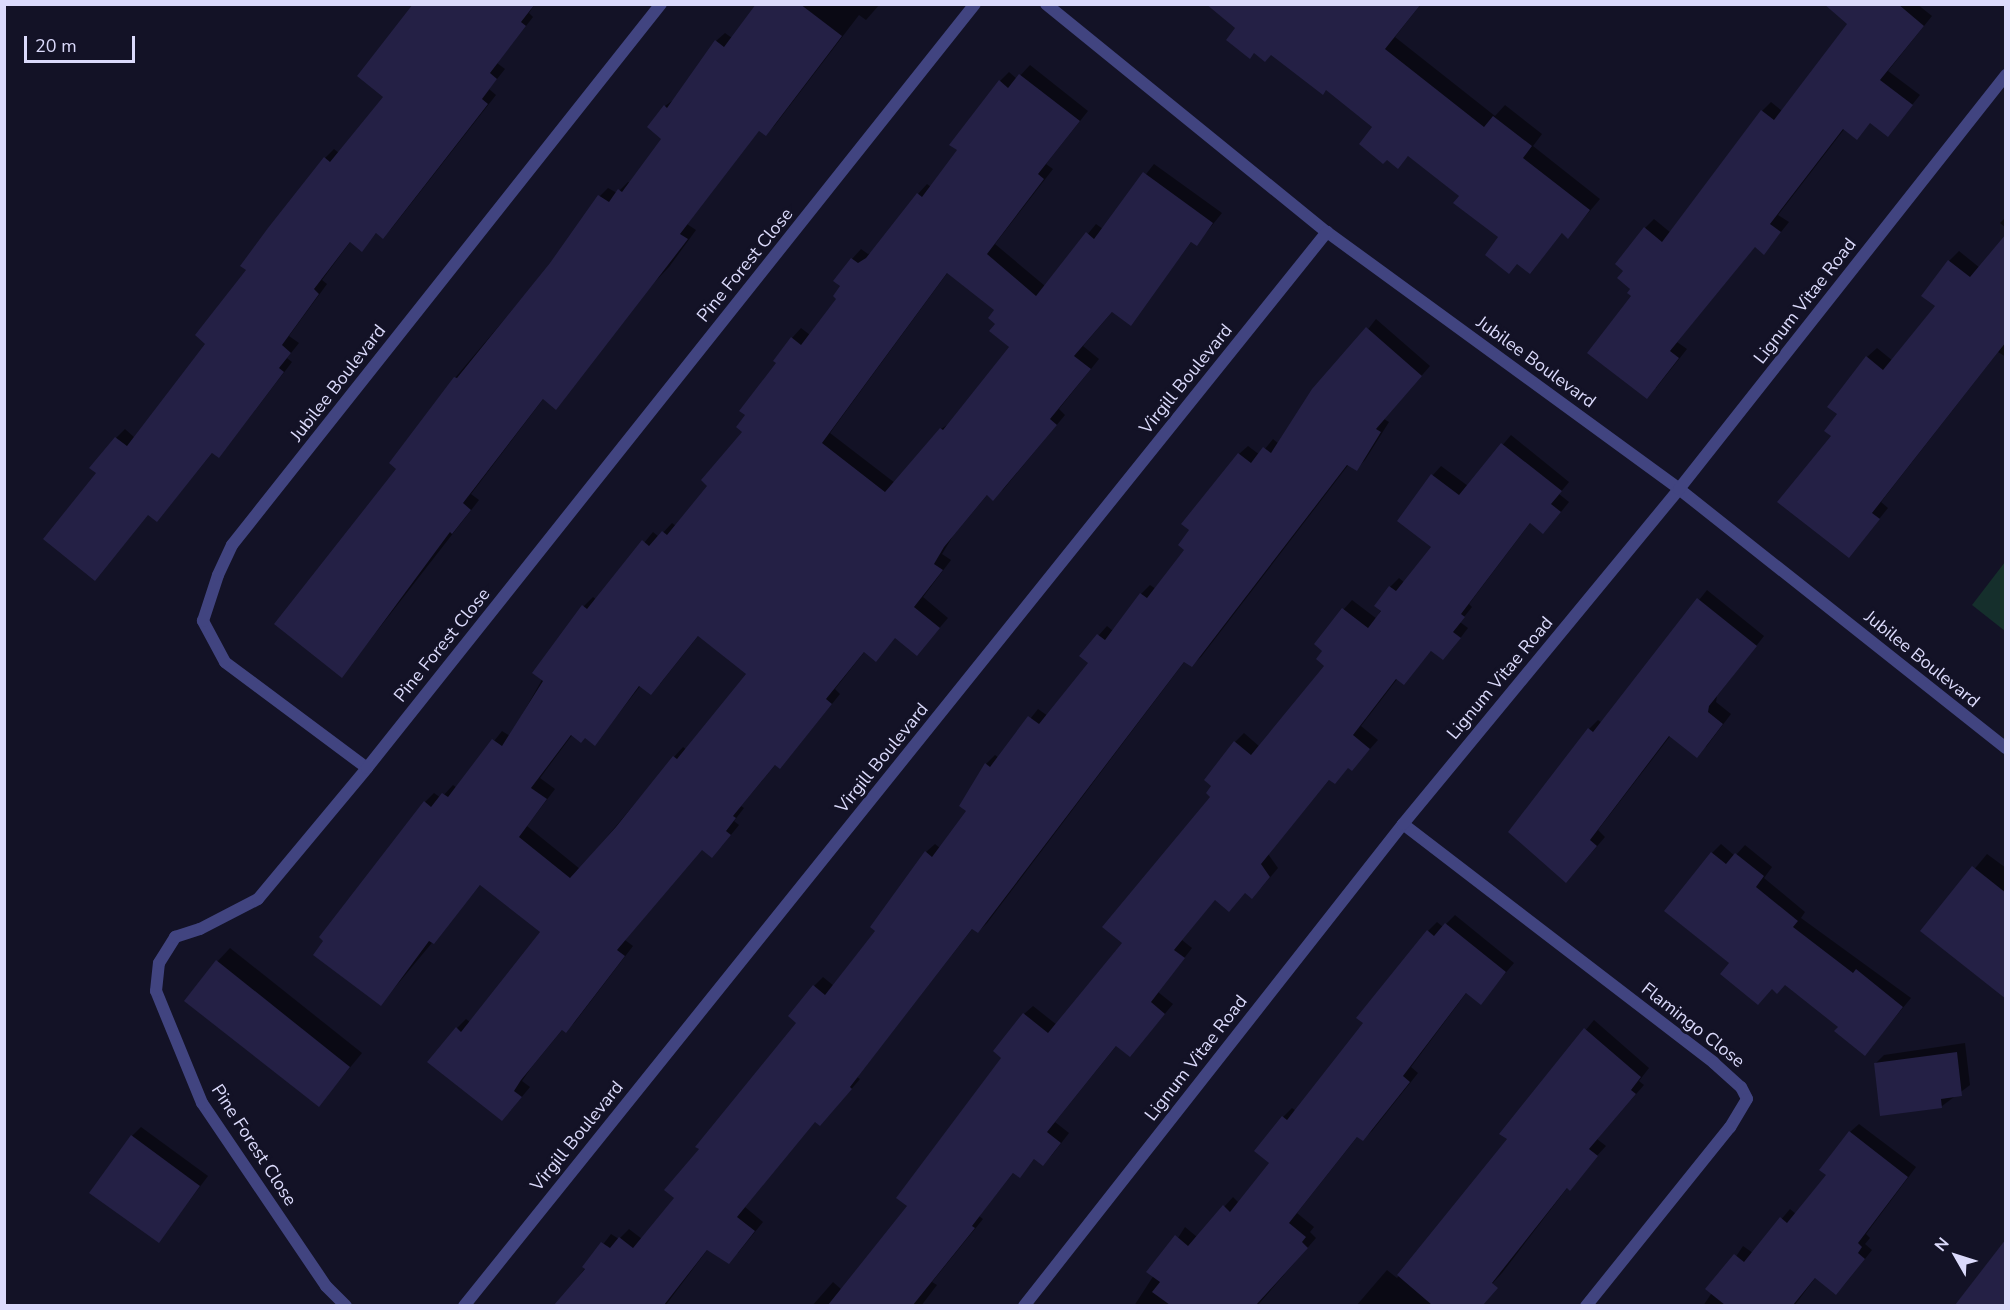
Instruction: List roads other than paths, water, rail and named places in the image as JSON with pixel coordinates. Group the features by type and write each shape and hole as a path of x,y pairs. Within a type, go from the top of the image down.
{"street":[{"name":"Jubilee Boulevard","path":"367,768 225,662 203,621 218,575 232,545 661,4"},
{"name":"Pine Forest Close","path":"346,1305 327,1286 202,1103 156,991 159,963 175,937 200,929 258,899 367,768 975,4"},
{"name":"Jubilee Boulevard","path":"1046,4 1327,232 1679,489 2006,748"},
{"name":"Lignum Vitae Road","path":"1024,1305 1403,824 1679,489 2006,75"},
{"name":"Virgill Boulevard","path":"464,1305 1327,232"},
{"name":"Flamingo Close","path":"1403,824 1714,1063 1741,1087 1747,1099 1730,1127 1586,1305"}]}
